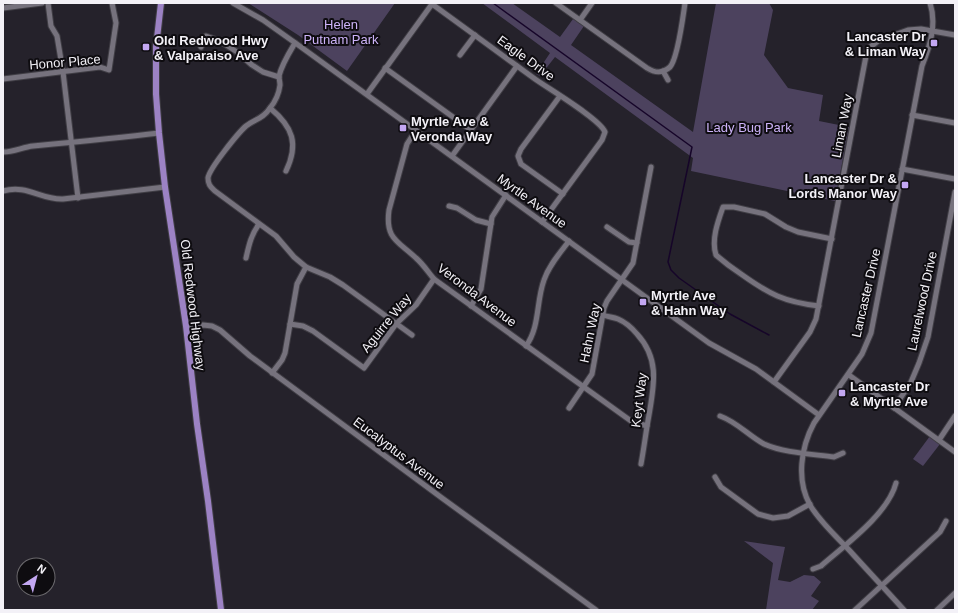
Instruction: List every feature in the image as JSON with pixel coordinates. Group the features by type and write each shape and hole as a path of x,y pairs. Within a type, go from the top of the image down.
{"main road":[{"name":"Old Redwood Highway","path":"161,3 156,47 156,94 159,133 186,326 221,610"}],"street":[{"path":"3,8 42,3"},
{"path":"48,3 51,26 57,36 63,72 78,198"},
{"name":"Honor Place","path":"3,79 100,68 109,70 116,23 112,3"},
{"name":"Myrtle Avenue","path":"233,3 263,20 367,94 709,343 746,363 819,415"},
{"path":"556,3 647,68 657,73 670,67 674,57 685,3"},
{"path":"580,20 592,3"},
{"name":"Lancaster Drive","path":"904,610 822,520 810,504 804,487 802,470 803,452 808,434 819,415 862,354 871,333 922,66 929,47 932,31 933,21 930,3"},
{"path":"367,94 432,4"},
{"name":"Eagle Drive","path":"432,4 600,125 605,132 602,140 563,194"},
{"name":"Liman Way","path":"774,382 810,332 816,319 869,48 878,41 908,30 920,29 955,35"},
{"path":"460,56 474,35"},
{"path":"201,47 206,36 220,41 263,72 279,77"},
{"path":"295,43 286,58 279,77 280,85 270,108 260,119 248,125 239,133 213,167 208,176 209,184 215,192 276,236 294,257 306,267 330,277 343,285 412,335"},
{"path":"452,156 517,66"},
{"path":"385,68 471,130"},
{"path":"663,71 668,80"},
{"path":"542,222 563,194 521,164 518,156 520,149 560,96"},
{"path":"270,108 288,127 293,139 291,160 286,170"},
{"path":"912,116 955,123"},
{"name":"Veronda Avenue","path":"416,130 408,140 405,148 389,210 388,220 393,237 397,243 420,261 434,279 631,421 647,426"},
{"path":"3,152 16,151 31,147 159,133"},
{"name":"Hahn Way","path":"568,408 590,379 607,301 623,280 633,263 651,167"},
{"path":"902,169 955,179"},
{"path":"3,191 17,188 56,200 166,187"},
{"name":"Laurelwood Drive","path":"894,408 910,382 919,363 928,337 955,192"},
{"path":"471,306 481,289 490,224 494,212 506,195"},
{"path":"449,206 457,208 476,220 490,224"},
{"path":"819,306 789,301 762,289 722,261 716,255 714,241 723,206 765,214 786,227 798,232 832,239"},
{"path":"246,258 252,234 259,224"},
{"path":"607,226 629,242 637,243"},
{"path":"526,346 533,335 541,290 547,272 569,241"},
{"path":"272,373 282,360 285,353 297,284 306,267"},
{"name":"Aguirre Way","path":"290,324 303,326 313,331 364,368 396,324 416,305 434,279"},
{"name":"Keyt Way","path":"603,315 625,322 640,337 649,351 653,364 654,376 641,464"},
{"name":"Eucalyptus Avenue","path":"186,326 212,326 220,330 242,350 272,373 596,610"},
{"path":"848,375 955,452"},
{"path":"720,416 730,420 763,443 775,448 834,457 843,453"},
{"path":"939,440 955,416"},
{"path":"715,478 721,488 758,514 772,518 788,516 810,504"},
{"path":"813,569 821,566 881,512 894,494 896,483"},
{"path":"855,610 940,532 946,521"},
{"path":"937,610 955,594"}],"green space":[{"name":"Helen Putnam Park","path":"248,3 395,3 347,71 298,35"},
{"name":"Lady Bug Park","path":"482,3 512,3 560,37 573,19 584,26 571,45 693,132 716,3 769,3 773,10 764,55 788,88 823,95 819,121 849,127 835,201 691,171 693,158 555,57 540,76 536,74 550,53"},
{"path":"930,436 940,444 923,466 913,459"},
{"path":"744,541 785,547 778,580 790,582 804,575 814,576 821,582 811,596 819,601 812,610 766,610 773,563"}],"waterway":[{"path":"493,3 692,147 668,262 671,270 679,278 730,314 769,335"}],"place":[{"name":"Lancaster Dr & Liman Way","path":"934,43"},
{"name":"Old Redwood Hwy & Valparaiso Ave","path":"146,47"},
{"name":"Myrtle Ave & Veronda Way","path":"403,128"},
{"name":"Lancaster Dr & Lords Manor Way","path":"905,185"},
{"name":"Myrtle Ave & Hahn Way","path":"643,302"},
{"name":"Lancaster Dr & Myrtle Ave","path":"842,393"}]}
